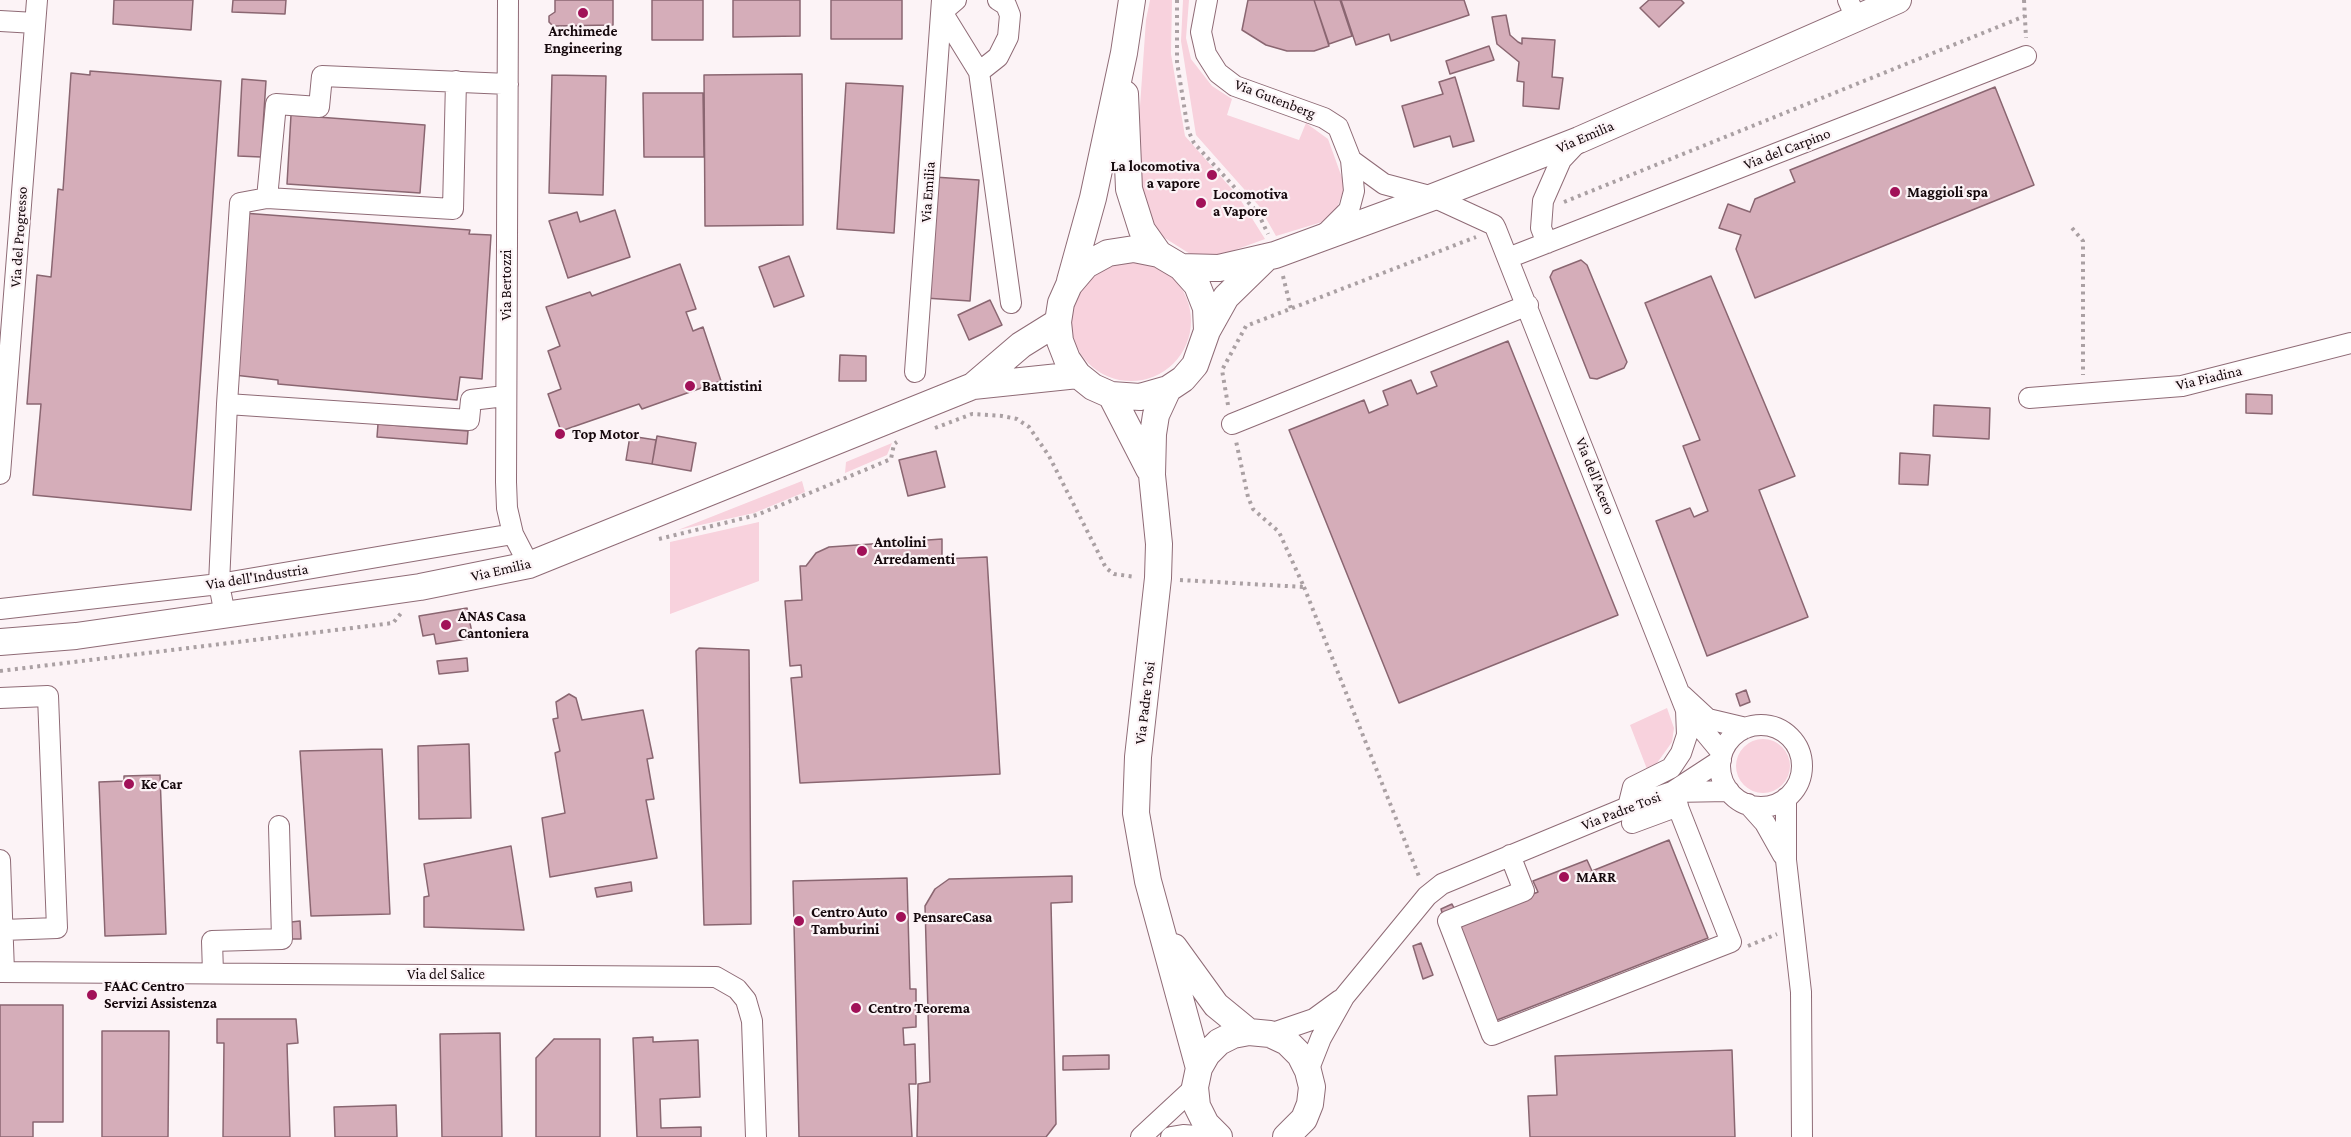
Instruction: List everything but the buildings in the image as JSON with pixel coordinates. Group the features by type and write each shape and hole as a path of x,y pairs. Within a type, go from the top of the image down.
{"main road":[{"path":"1069,285 1093,198 1124,53 1132,0"},
{"name":"Via Emilia","path":"1207,331 1206,308 1197,285 1181,267 1160,254 1134,249 1108,253 1086,265 1069,285 1060,303 1058,322 1060,341 1067,359 1078,375 1093,387 1112,395 1140,398 1168,389 1183,379 1195,365 1207,331 1226,297 1321,237 1433,197 1579,140 1852,9 1898,0"},
{"path":"1124,53 1129,189 1142,230 1160,254"},
{"name":"Via Emilia","path":"1181,267 1219,268 1274,265"},
{"name":"Via Emilia","path":"973,386 1021,345 1058,322"},
{"name":"Via Emilia","path":"0,642 76,636 420,587 529,565 973,386 1078,375"},
{"name":"Via Padre Tosi","path":"1168,389 1156,415 1153,434 1152,475 1159,544 1158,578 1138,757 1136,813 1148,881 1163,929 1197,1077 1197,1106 1206,1124 1219,1137"},
{"name":"Via Padre Tosi","path":"1112,395 1152,475"},
{"name":"Via Padre Tosi","path":"1163,929 1216,1005 1260,1033 1294,1048 1308,1071 1312,1087 1310,1104 1304,1119 1291,1135"},
{"name":"Via Padre Tosi","path":"1197,1077 1207,1054 1219,1042 1233,1035 1260,1033"}],"street":[{"name":"Via del Progresso","path":"0,474 37,0"},
{"name":"Via Bertozzi","path":"508,0 506,491 513,534 529,565"},
{"path":"979,72 998,57 1008,37 1010,15 1006,5 998,0"},
{"name":"Via Gutenberg","path":"1207,0 1201,32 1206,54 1218,73 1236,86 1324,118 1338,127 1351,160 1354,191 1349,210 1321,237"},
{"name":"Via Emilia","path":"947,4 979,72 1011,303"},
{"name":"Via Emilia","path":"915,372 947,4"},
{"path":"0,21 35,23"},
{"name":"Via del Carpino","path":"1547,243 2026,56"},
{"path":"267,198 276,104 319,106 322,76 508,84"},
{"path":"225,615 219,584 227,404 240,203 267,198 453,209 456,81"},
{"path":"1508,258 1547,243 1541,228 1540,211 1561,160 1579,140"},
{"path":"1351,160 1383,184 1433,197 1494,225 1496,229"},
{"name":"Via dell'Acero","path":"1496,229 1684,703 1722,757"},
{"path":"1232,424 1528,305"},
{"name":"Via Piadina","path":"2029,398 2182,386 2351,343"},
{"path":"227,404 469,420 471,400 505,396"},
{"name":"Via dell'Industria","path":"0,609 219,584 513,534"},
{"path":"0,698 48,696 57,928 3,930"},
{"name":"Via dell'Acero","path":"1684,703 1708,719 1746,728"},
{"name":"Via dell'Acero","path":"1630,815 1633,787 1671,768 1681,753 1687,735 1684,703"},
{"path":"1746,728 1757,725 1778,728 1787,734 1799,750 1802,771 1794,791 1786,798 1768,806 1748,804"},
{"name":"Via Padre Tosi","path":"1675,799 1722,757 1736,734 1746,728"},
{"path":"1722,757 1724,782 1729,791 1748,804 1765,823 1786,860"},
{"name":"Via Padre Tosi","path":"1308,1071 1321,1038 1344,997 1427,896 1442,884 1510,855 1675,799 1729,791"},
{"path":"1786,798 1786,860 1802,992 1802,1137"},
{"path":"1510,855 1524,891 1448,921 1492,1035 1731,942 1675,799"},
{"path":"213,973 212,934 282,939 279,826"},
{"path":"0,860 2,972"},
{"name":"Via del Salice","path":"2,972 716,977 738,990 746,1000 752,1021 756,1137"},
{"name":"Via Padre Tosi","path":"1260,1033 1314,1019 1344,997"},
{"path":"1141,1137 1197,1077"},
{"path":"1171,1137 1183,1135 1211,1137"}],"path":[{"path":"1177,0 1177,62 1188,130 1194,143 1236,186 1264,224"},
{"path":"2024,0 2026,56"},
{"path":"1540,211 2025,16"},
{"path":"2072,228 2083,241 2082,367 2084,394"},
{"path":"1419,877 1304,587 1279,532 1253,508 1248,497 1222,370 1246,326 1496,229"},
{"path":"1274,265 1292,309"},
{"path":"928,431 972,414 1017,419 1029,427 1049,456 1106,568 1114,574 1143,577"},
{"path":"655,541 677,533 757,514 891,459 894,444 905,440"},
{"path":"1171,579 1304,587"},
{"path":"0,671 393,623 404,610"}],"shaded area":[{"path":"1150,0 1172,0 1171,54 1185,136 1238,196 1265,239 1213,258 1195,257 1160,235 1147,220 1135,178 1146,20"},
{"path":"1183,0 1189,0 1186,38 1191,59 1212,86 1232,99 1227,115 1299,140 1306,123 1328,139 1345,186 1336,211 1322,222 1276,236 1259,206 1196,135 1181,41"},
{"path":"1131,261 1154,265 1174,278 1187,298 1191,321 1187,344 1174,364 1154,377 1131,381 1108,377 1088,364 1075,344 1071,321 1075,298 1088,278 1108,265"},
{"path":"892,443 887,455 845,473 846,462"},
{"path":"802,481 805,492 754,513 678,530"},
{"path":"759,522 759,581 670,614 670,542"},
{"path":"1667,708 1674,728 1672,742 1657,763 1647,769 1630,725"},
{"path":"1763,739 1773,741 1782,747 1788,756 1790,766 1788,776 1782,785 1773,791 1763,793 1753,791 1744,785 1738,776 1736,766 1738,756 1744,747 1753,741"}],"place":[{"name":"Archimede Engineering","path":"583,13"},
{"name":"La locomotiva a vapore","path":"1212,175"},
{"name":"Maggioli spa","path":"1895,192"},
{"name":"Locomotiva a Vapore","path":"1201,203"},
{"name":"Battistini","path":"690,386"},
{"name":"Top Motor","path":"560,434"},
{"name":"Antolini Arredamenti","path":"862,551"},
{"name":"ANAS Casa Cantoniera","path":"446,625"},
{"name":"Ke Car","path":"129,784"},
{"name":"MARR","path":"1564,877"},
{"name":"PensareCasa","path":"901,917"},
{"name":"Centro Auto Tamburini","path":"799,921"},
{"name":"FAAC Centro Servizi Assistenza","path":"92,995"},
{"name":"Centro Teorema","path":"856,1008"}]}
